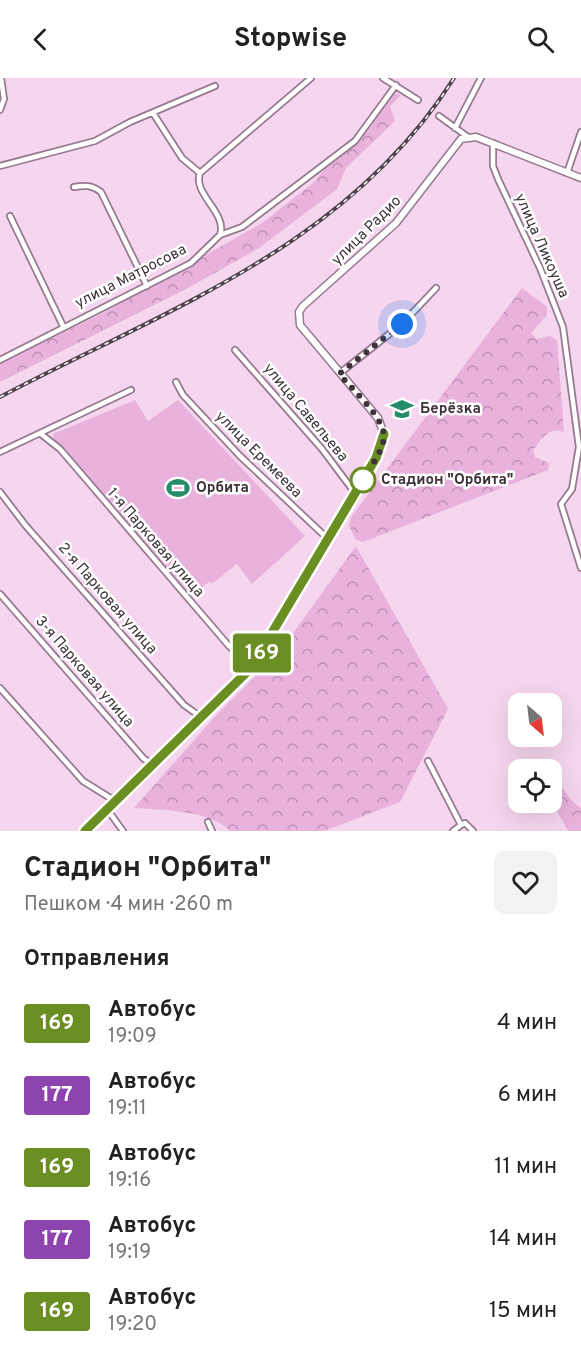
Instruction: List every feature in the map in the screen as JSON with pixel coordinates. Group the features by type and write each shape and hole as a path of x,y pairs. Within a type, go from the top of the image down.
{"street":[{"path":"0,110 4,99 1,78"},
{"path":"220,235 221,224 199,184 200,173 311,78"},
{"path":"384,78 418,100"},
{"path":"455,128 481,78"},
{"path":"0,166 62,148 82,146 215,86"},
{"name":"улица Матросова","path":"0,360 191,263 220,235 242,227 355,141 396,86"},
{"path":"153,113 182,158 200,173"},
{"path":"439,116 468,136 476,137 581,178"},
{"path":"567,173 581,132"},
{"name":"улица Радио","path":"339,374 307,337 298,319 303,306 396,223 452,148 468,136"},
{"name":"улица Ликоуша","path":"492,143 492,159 498,180 540,268 563,327 579,447 572,489 561,504 581,568"},
{"path":"74,187 86,185 95,187 101,192 147,286"},
{"path":"10,216 63,326"},
{"path":"85,831 251,668 376,458 384,434 378,418 339,374 402,324 436,288"},
{"name":"улица Савельева","path":"235,350 322,449 356,492"},
{"name":"улица Еремеева","path":"176,382 183,395 240,456 328,539"},
{"path":"0,452 131,390"},
{"name":"1-я Парковая улица","path":"41,434 60,449 229,646 251,668"},
{"name":"2-я Парковая улица","path":"0,492 26,526 184,705 201,717"},
{"name":"3-я Парковая улица","path":"0,594 144,759 153,764"},
{"path":"0,688 83,781 115,801"},
{"path":"428,761 461,825"},
{"path":"107,809 123,831"},
{"path":"208,822 212,831"},
{"path":"453,831 465,823 473,831"}],"green space":[{"path":"393,93 401,95 390,106 395,121 346,168 337,189 259,248 188,288 0,382 0,363 103,313 262,223 314,182 325,169 352,147 355,141 368,131"},
{"path":"522,288 547,307 547,315 531,333 536,339 550,336 557,340 564,432 550,432 533,450 535,457 549,463 548,470 363,542 355,539 349,525 351,517"},
{"name":"Орбита","path":"135,400 148,421 178,400 305,536 252,584 237,564 213,583 209,582 191,595 54,440 53,434"},
{"path":"356,546 448,709 400,802 324,831 230,831 221,824 198,815 134,808 219,712 278,654"},
{"path":"562,787 571,800 581,808 581,831 569,831 559,813 562,813"}],"railway":[{"path":"0,397 189,302 250,268 308,230 362,186 411,136 454,78"}],"bus line":[{"name":"169","path":"85,831 251,668 376,458 384,440 384,434"}],"place":[{"name":"Берёзка","path":"402,409"},
{"name":"Стадион \"Орбита\"","path":"363,480"},
{"name":"Орбита","path":"178,488"}],"route":[{"path":"363,480 376,458 384,440 384,434 378,418 339,374 402,324"}]}
